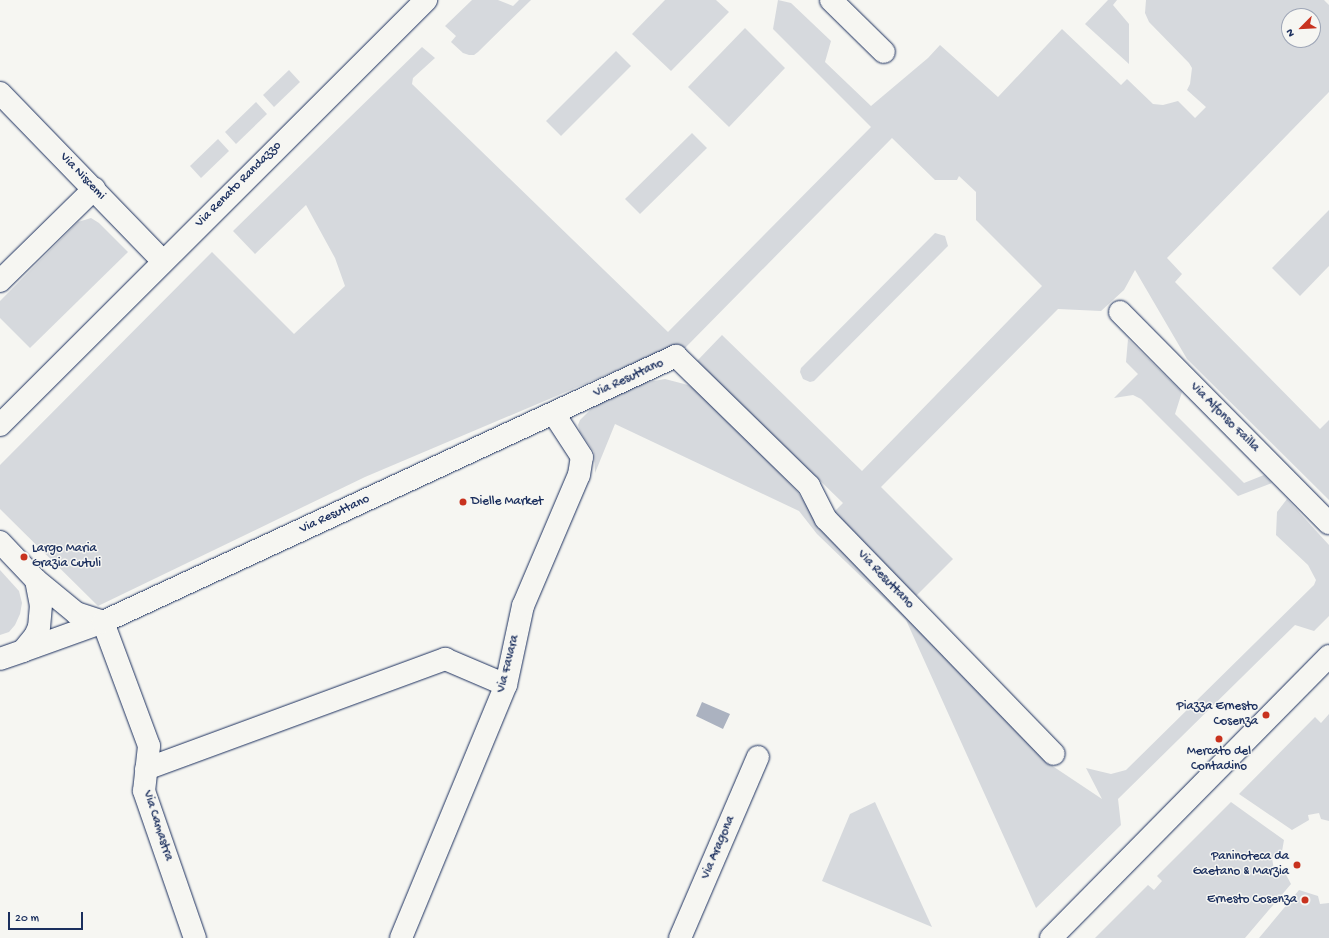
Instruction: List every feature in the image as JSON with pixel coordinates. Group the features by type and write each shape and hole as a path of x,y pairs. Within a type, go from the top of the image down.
{"street":[{"path":"831,0 884,52"},
{"name":"Via Renato Randazzo","path":"0,425 417,3"},
{"name":"Via Niscemi","path":"0,93 163,261"},
{"path":"0,281 94,189"},
{"name":"Via Alfonso Failla","path":"1120,312 1329,523"},
{"name":"Via Resuttano","path":"0,659 103,622 554,414 676,356 809,486 826,520 1054,754"},
{"name":"Via Favara","path":"401,938 506,685 523,606 579,475 582,457 554,414"},
{"path":"0,542 36,580 76,613 103,622"},
{"path":"23,651 34,636 41,615 40,591 36,580"},
{"name":"Via Camastra","path":"103,622 149,746 144,791 196,938"},
{"path":"1051,938 1329,656"},
{"path":"146,769 445,659 506,685"},
{"name":"Via Aragona","path":"680,938 758,757"}],"shaded area":[{"path":"472,0 498,0 513,6 519,0 531,0 478,52 474,55 469,55 463,53 451,42 456,36 445,26"},
{"path":"665,0 716,0 729,12 671,71 632,34"},
{"path":"778,0 791,3 831,41 825,62 871,106 928,58 940,45 998,97 1062,29 1121,85 1127,79 1153,104 1163,105 1178,101 1195,118 1206,107 1187,90 1190,84 1192,68 1189,63 1149,22 1145,13 1146,0 1324,0 1329,5 1329,92 1167,258 1182,274 1175,282 1320,429 1329,420 1329,500 1187,359 1135,270 1124,290 1101,311 1058,309 881,487 953,559 916,596 833,513 843,503 697,361 722,335 862,471 1042,286 976,220 976,192 959,176 957,180 935,180 892,138 684,349 679,344 365,477 98,606 0,509 0,465 212,252 294,334 345,286 335,258 306,205 255,254 233,231 422,47 435,58 413,78 412,84 668,332 871,127 773,29"},
{"path":"1108,0 1117,0 1113,5 1129,24 1129,64 1085,24"},
{"path":"745,28 785,68 729,127 688,87"},
{"path":"616,51 631,66 561,136 546,121"},
{"path":"289,70 300,82 274,107 263,95"},
{"path":"256,102 267,114 236,144 225,132"},
{"path":"692,133 707,148 640,214 625,199"},
{"path":"218,139 229,151 201,178 190,166"},
{"path":"1329,210 1329,266 1300,296 1272,268"},
{"path":"91,218 99,223 128,252 30,348 0,318 0,301 78,222"},
{"path":"935,233 945,236 948,246 814,381 810,382 803,379 800,372 801,368"},
{"path":"1128,339 1182,392 1175,414 1244,483 1264,475 1272,483 1238,496 1141,399 1133,395 1114,398 1138,374 1126,362"},
{"path":"665,379 688,385 701,393 797,491 822,529 1051,765 1102,799 1086,768 1111,774 1126,770 1314,585 1316,580 1308,565 1276,535 1277,512 1287,499 1329,545 1329,616 1314,631 1295,625 1118,799 1121,825 1036,908 906,620 817,534 799,511 615,424 595,473 594,452 580,432 578,425 580,420 593,407 602,401 637,384"},
{"path":"0,570 19,591 22,603 20,614 15,625 9,632 0,635"},
{"path":"702,702 730,714 723,729 696,716"},
{"path":"1329,714 1329,821 1321,819 1319,813 1308,815 1309,820 1292,830 1239,794 1315,717 1321,723"},
{"path":"875,802 932,927 822,881 850,814"},
{"path":"1231,802 1284,840 1281,857 1272,858 1274,870 1283,869 1291,884 1245,938 1095,938 1148,885 1154,890 1162,881 1157,876"},
{"path":"1299,890 1318,896 1320,904 1329,903 1329,938 1259,938"}],"place":[{"name":"Dielle Market","path":"463,502"},
{"name":"Largo Maria Grazia Cutuli","path":"24,557"},
{"name":"Piazza Ernesto Cosenza","path":"1266,715"},
{"name":"Mercato del Contadino","path":"1219,739"},
{"name":"Paninoteca da Gaetano & Marzia","path":"1297,865"},
{"name":"Ernesto Cosenza","path":"1305,900"}]}
